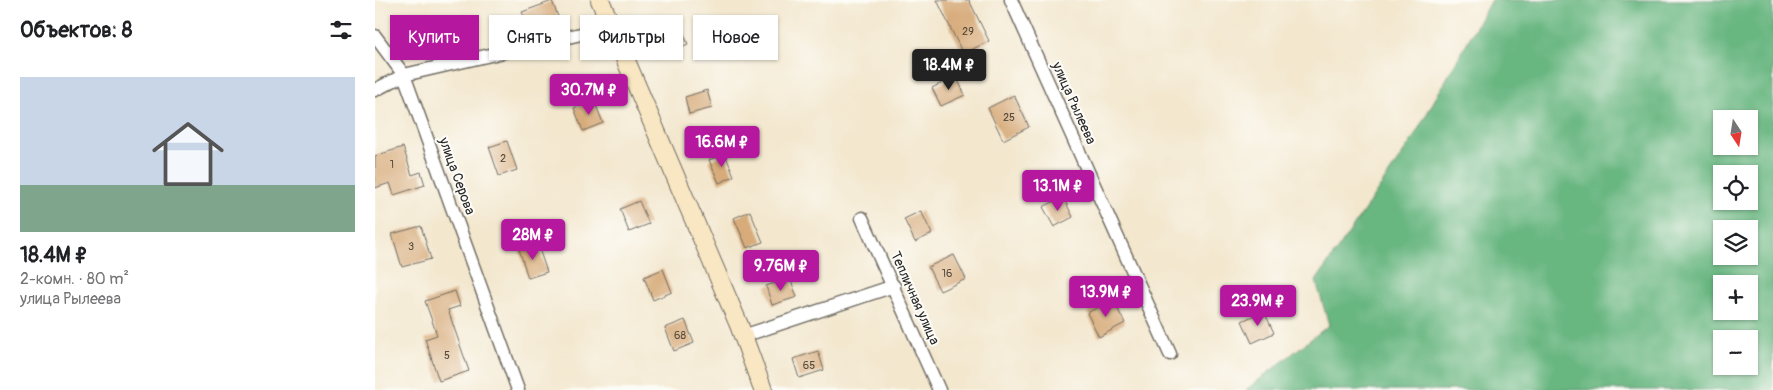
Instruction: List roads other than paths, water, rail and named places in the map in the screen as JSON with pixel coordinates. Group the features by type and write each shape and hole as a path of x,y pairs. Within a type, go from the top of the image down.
{"main road":[{"path":"600,0 606,15"},
{"path":"625,60 743,336 763,390"}],"street":[{"name":"улица Рылеева","path":"1011,0 1170,354"},
{"path":"375,90 405,75 580,34"},
{"name":"улица Серова","path":"375,36 405,75 518,390"},
{"name":"Тепличная улица","path":"862,218 939,390"},
{"path":"743,336 894,286"}]}
